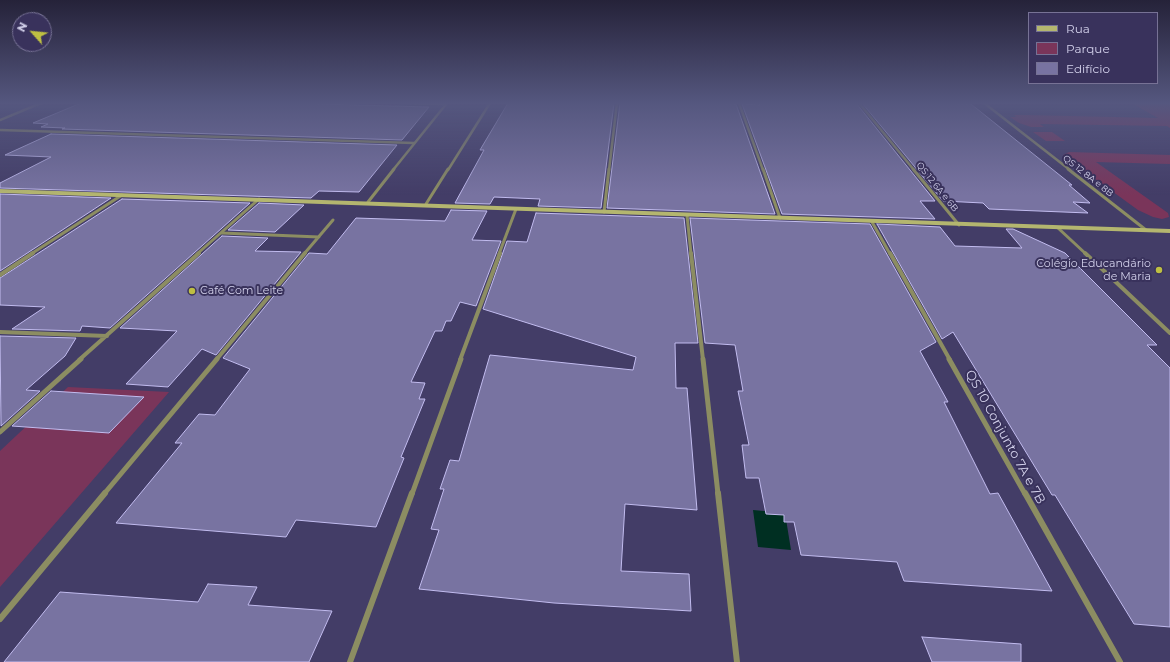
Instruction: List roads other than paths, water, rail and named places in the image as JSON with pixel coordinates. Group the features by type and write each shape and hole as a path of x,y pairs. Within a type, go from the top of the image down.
{"street":[{"path":"124,134 414,143"},
{"path":"368,202 421,134"},
{"path":"426,204 470,134"},
{"path":"604,212 613,134"},
{"path":"750,134 780,218"},
{"name":"QS 12 6A e 6B","path":"885,134 959,224"},
{"name":"QS 12 8A e 8B","path":"1023,134 1146,230"},
{"path":"0,191 368,202 872,222 1170,231"},
{"path":"0,275 123,194"},
{"path":"0,432 259,199"},
{"path":"350,662 516,209"},
{"path":"687,215 737,662"},
{"path":"0,619 333,220"},
{"name":"QS 10 Conjunto 7A e 7B","path":"872,222 1120,662"},
{"path":"1058,228 1170,333"},
{"path":"221,233 319,237"},
{"path":"0,332 107,336"}],"place":[{"name":"Colégio Educandário de Maria","path":"1159,270"},
{"name":"Café Com Leite","path":"192,291"}]}
